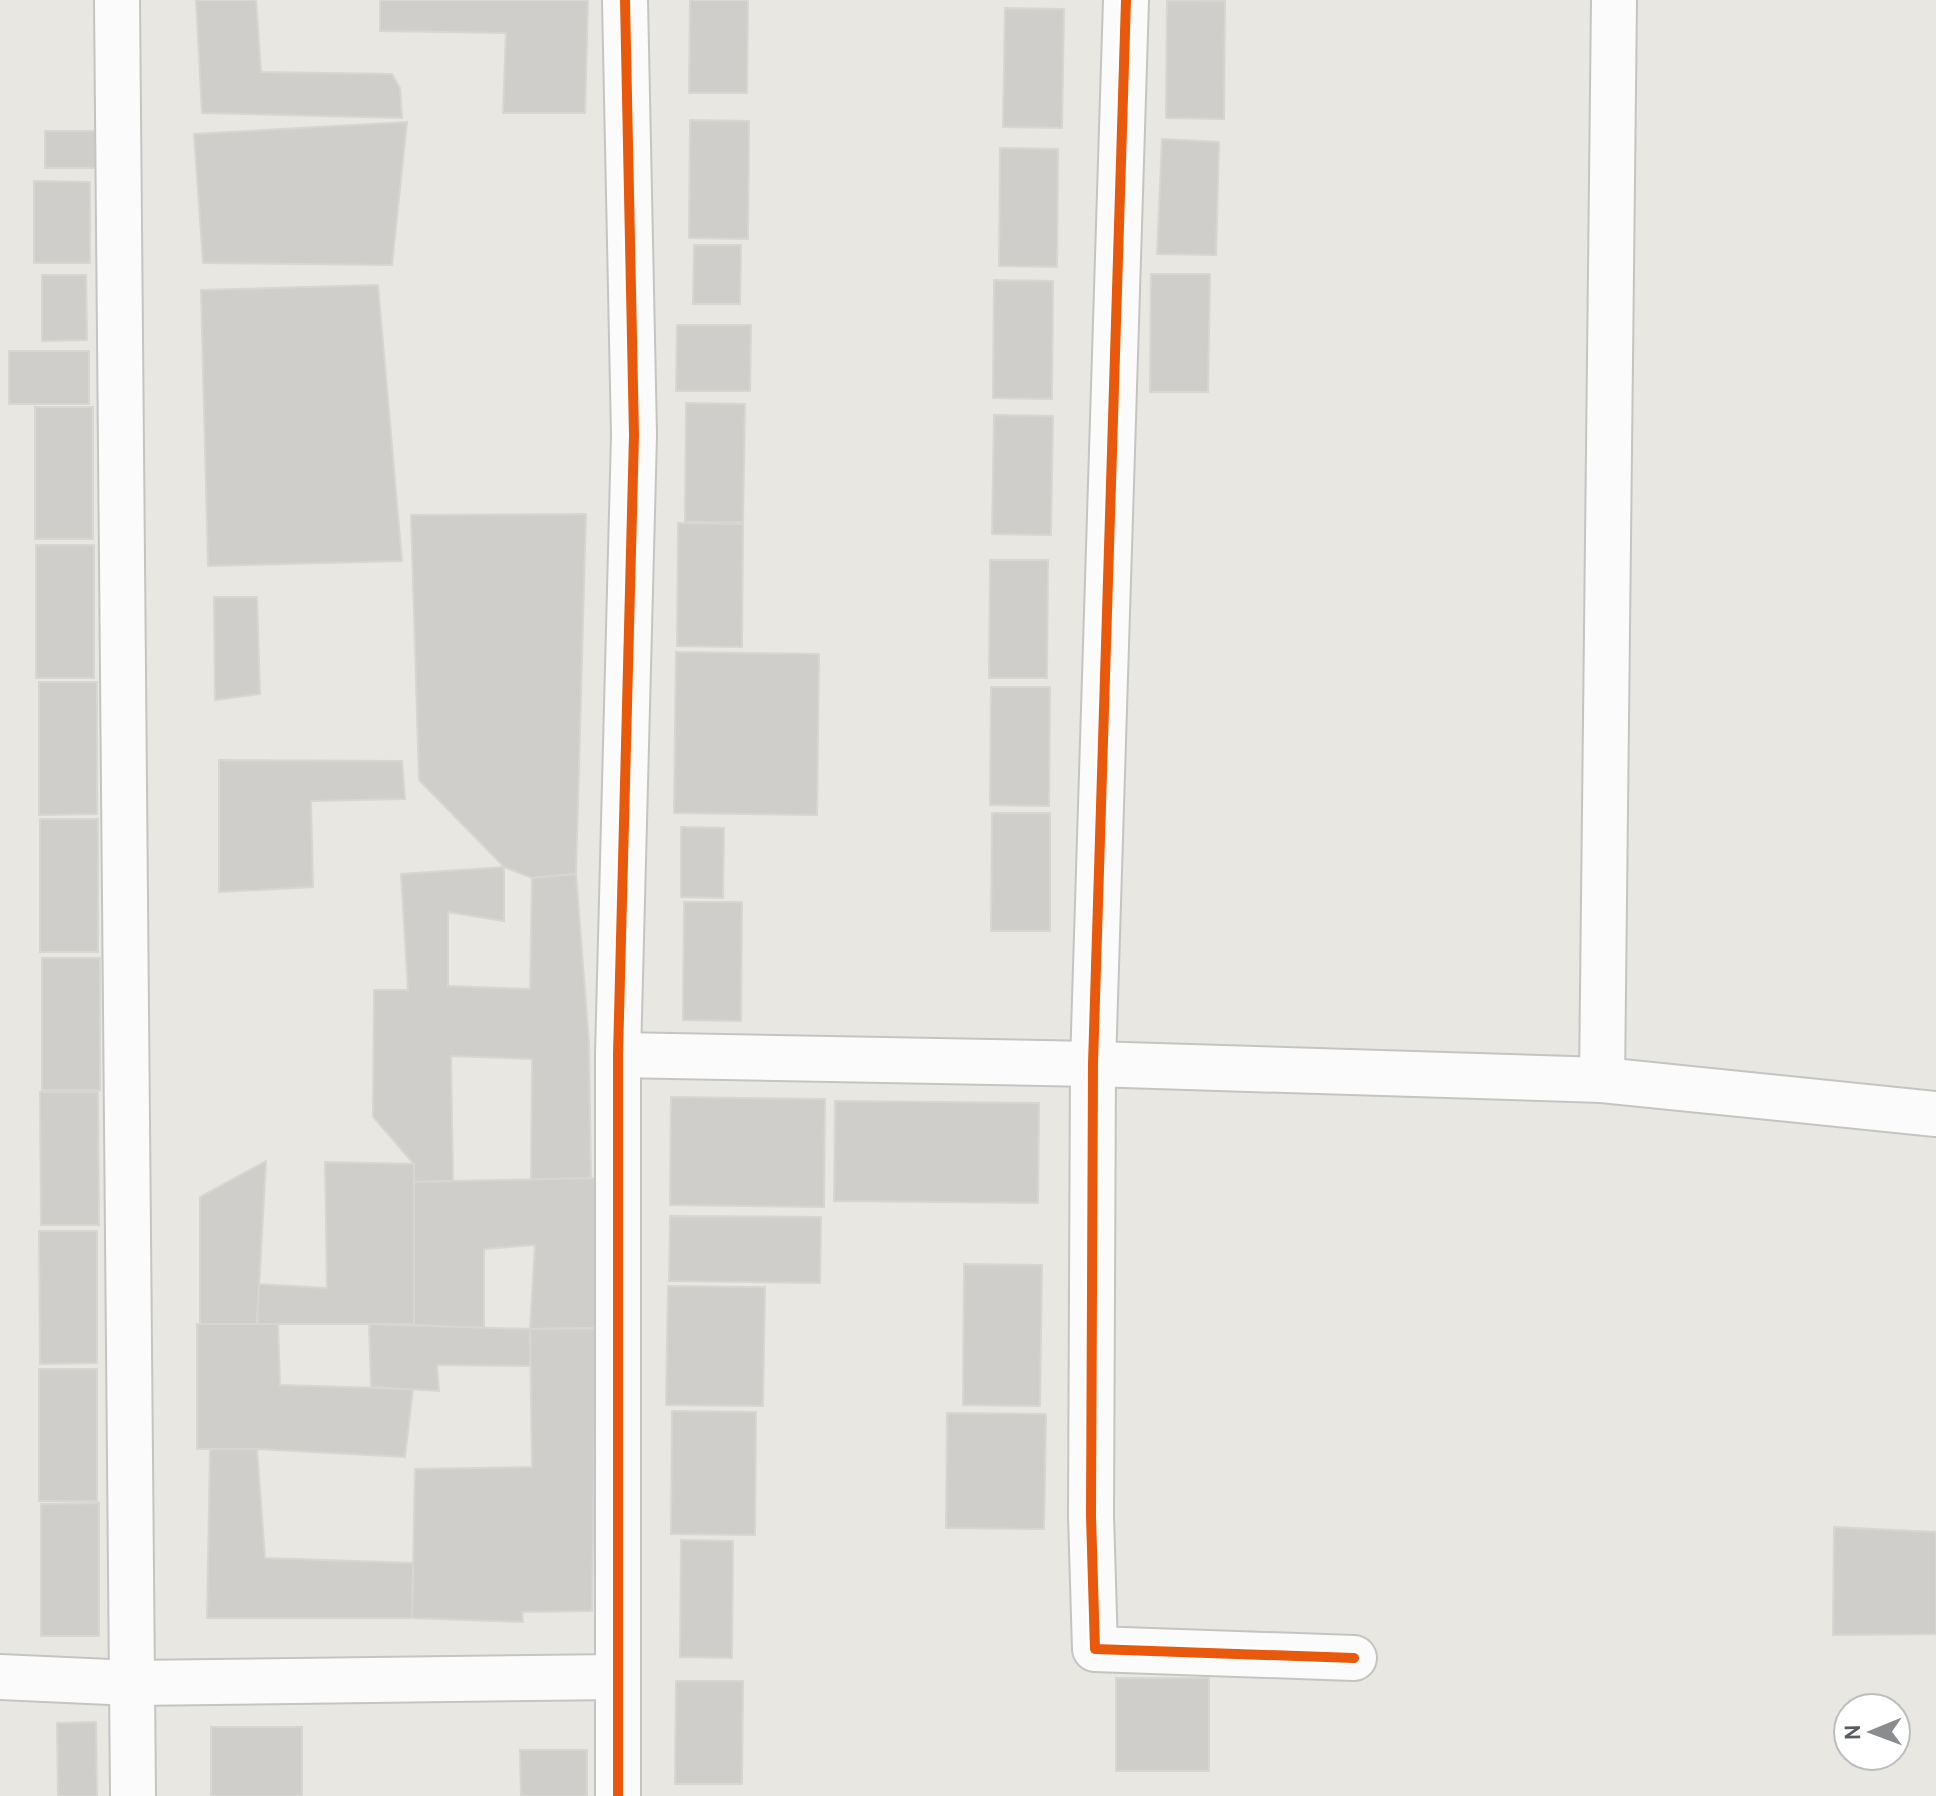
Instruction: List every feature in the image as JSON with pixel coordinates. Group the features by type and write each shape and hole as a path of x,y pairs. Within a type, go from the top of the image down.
{"street":[{"path":"117,0 133,1796"},
{"path":"618,1796 618,1055 634,435 625,0"},
{"path":"1126,0 1093,1064 1091,1516 1095,1649 1354,1658"},
{"path":"1602,1080 1614,0"},
{"path":"618,1055 1093,1064 1602,1080 1936,1114"},
{"path":"0,1677 132,1683 618,1677"}],"building":[{"path":"196,0 256,0 261,72 392,74 400,88 402,118 202,113"},
{"path":"380,0 588,0 585,113 503,113 506,33 380,31"},
{"path":"690,0 748,0 747,93 689,93"},
{"path":"1167,0 1225,1 1224,119 1166,118"},
{"path":"1005,8 1064,9 1062,128 1003,127"},
{"path":"690,120 749,121 748,239 689,238"},
{"path":"407,122 392,265 203,263 194,134"},
{"path":"45,131 103,131 103,168 45,168"},
{"path":"1162,139 1219,142 1216,255 1157,254"},
{"path":"1000,148 1058,149 1057,267 999,266"},
{"path":"34,181 90,182 90,263 34,263"},
{"path":"694,245 741,245 740,304 693,304"},
{"path":"1151,274 1210,274 1208,392 1150,392"},
{"path":"42,275 86,275 87,340 42,341"},
{"path":"994,280 1053,281 1052,399 993,398"},
{"path":"378,285 402,561 208,566 201,290"},
{"path":"677,325 751,325 750,391 676,391"},
{"path":"9,351 89,351 89,404 9,404"},
{"path":"686,403 745,404 743,522 685,522"},
{"path":"35,407 93,407 93,539 35,539"},
{"path":"994,415 1053,416 1051,535 992,534"},
{"path":"586,514 576,874 532,878 504,867 419,780 411,515"},
{"path":"678,523 743,524 742,647 677,646"},
{"path":"36,545 94,545 94,678 36,678"},
{"path":"990,560 1048,560 1047,678 989,678"},
{"path":"214,597 257,597 260,694 215,700"},
{"path":"676,652 819,654 817,815 674,813"},
{"path":"39,682 97,682 97,814 39,815"},
{"path":"991,687 1050,687 1049,806 990,805"},
{"path":"219,760 402,761 405,799 311,801 313,887 219,892"},
{"path":"992,813 1050,813 1050,931 991,931"},
{"path":"40,819 98,819 98,952 40,952"},
{"path":"681,827 724,828 723,898 681,897"},
{"path":"504,867 504,921 448,912 448,986 530,989 532,878 576,874 589,1043 591,1178 531,1180 532,1059 451,1056 453,1181 414,1182 414,1164 373,1117 374,990 408,990 401,874"},
{"path":"684,902 742,902 741,1021 683,1020"},
{"path":"42,958 100,958 100,1090 42,1090"},
{"path":"40,1092 98,1092 99,1225 41,1225"},
{"path":"671,1097 825,1099 824,1207 670,1205"},
{"path":"835,1101 1039,1103 1038,1203 834,1201"},
{"path":"266,1161 257,1324 200,1324 200,1197"},
{"path":"325,1162 414,1164 414,1324 257,1324 259,1284 327,1288"},
{"path":"618,1179 596,1328 530,1329 535,1245 484,1249 484,1328 414,1325 414,1182"},
{"path":"670,1216 821,1217 820,1283 669,1281"},
{"path":"39,1231 97,1231 97,1363 40,1364"},
{"path":"964,1264 1042,1265 1040,1406 963,1405"},
{"path":"668,1286 765,1287 763,1406 666,1405"},
{"path":"197,1324 278,1324 280,1385 413,1389 405,1457 197,1449"},
{"path":"369,1324 530,1329 530,1366 437,1365 439,1391 371,1387"},
{"path":"596,1328 592,1611 522,1612 523,1622 412,1618 415,1469 532,1467 530,1329"},
{"path":"39,1369 97,1369 97,1501 39,1501"},
{"path":"672,1411 756,1412 755,1535 671,1534"},
{"path":"947,1413 1046,1414 1044,1529 946,1528"},
{"path":"210,1449 257,1449 265,1558 413,1563 412,1618 207,1618"},
{"path":"99,1503 99,1636 41,1636 41,1504"},
{"path":"1834,1527 1936,1532 1936,1634 1833,1635"},
{"path":"681,1540 733,1541 732,1658 680,1657"},
{"path":"1116,1678 1209,1678 1209,1771 1116,1771"},
{"path":"676,1681 743,1681 742,1784 675,1784"},
{"path":"96,1722 97,1796 58,1796 57,1723"},
{"path":"211,1727 302,1727 302,1796 211,1796"},
{"path":"520,1750 587,1750 587,1796 521,1796"}],"cycle path":[{"path":"618,1796 618,1055 634,435 625,0"},
{"path":"1126,0 1093,1064 1091,1516 1095,1649 1354,1658"}]}
